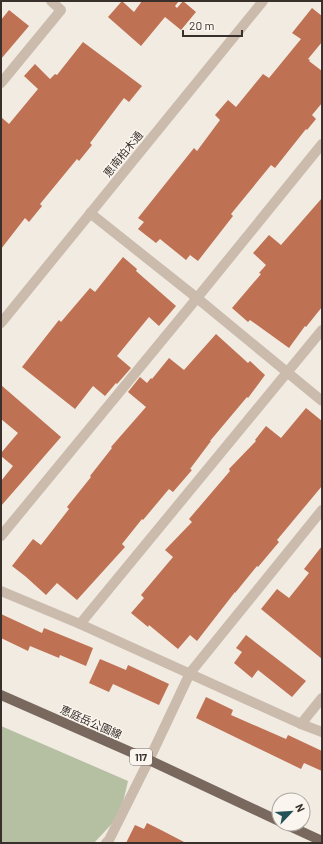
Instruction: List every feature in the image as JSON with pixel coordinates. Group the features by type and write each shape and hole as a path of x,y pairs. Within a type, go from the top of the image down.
{"main road":[{"name":"恵庭岳公園線","path":"1,695 149,760 271,817"},
{"path":"302,832 322,841"}],"street":[{"path":"1,83 61,10 51,1"},
{"name":"恵南柏木通","path":"1,323 263,1"},
{"path":"1,536 322,144"},
{"path":"90,213 197,298 322,401"},
{"path":"80,624 322,330"},
{"path":"106,843 109,840 149,760 190,673 322,510"},
{"path":"1,590 322,732"},
{"path":"301,724 322,698"}],"green space":[{"path":"1,726 128,781 120,815 94,843 1,843"}],"building":[{"path":"122,1 134,12 142,1 179,1 175,6 177,8 183,1 196,12 181,30 165,17 141,46 108,17"},
{"path":"312,8 322,16 322,42 308,59 322,71 322,103 312,115 316,119 307,130 306,129 275,168 271,165 231,214 233,216 198,261 190,255 186,260 160,239 156,243 138,229 144,222 138,218 194,148 197,151 220,120 215,115 228,100 236,107 263,74 269,78 301,39 292,33"},
{"path":"9,10 29,26 1,59 1,20"},
{"path":"83,42 142,86 129,102 124,98 90,143 92,145 79,161 77,159 40,204 42,206 29,222 25,218 1,249 1,117 9,124 38,89 24,76 35,64 50,79 55,74 57,75"},
{"path":"322,198 322,307 306,327 305,326 289,348 250,320 248,322 232,308 261,274 259,273 266,265 253,253 269,235 281,245"},
{"path":"123,257 137,269 136,271 176,306 159,326 149,317 117,356 131,368 117,384 116,383 105,396 93,386 75,409 22,367 59,320 61,322 90,288 95,292"},
{"path":"216,334 248,363 250,361 265,375 248,398 247,397 210,441 190,469 192,470 173,492 169,489 143,520 142,519 122,544 125,547 77,600 57,583 46,595 12,566 33,539 41,545 69,509 67,507 91,477 90,476 112,448 111,447 146,407 128,392 140,377 147,383 169,358 184,370"},
{"path":"1,385 61,437 1,506 1,481 13,466 1,456 1,453 18,433 1,419"},
{"path":"306,408 322,421 322,486 277,540 279,542 235,592 197,641 190,635 178,649 149,625 148,627 131,613 144,598 141,595 173,557 165,550 192,522 189,519 230,471 229,469 256,441 255,440 266,426 281,438"},
{"path":"322,546 322,659 261,609 277,589 289,598 309,573 304,569"},
{"path":"1,614 42,633 44,628 93,648 86,666 60,655 59,658 30,646 28,651 1,638"},
{"path":"246,635 306,681 292,697 258,670 252,678 234,663 242,652 236,648"},
{"path":"100,659 126,670 128,665 169,684 159,705 113,684 109,692 89,683"},
{"path":"206,697 233,710 231,715 286,739 288,735 322,751 322,771 304,763 301,769 196,718"},
{"path":"147,823 186,843 126,843 135,825 144,829"}]}
